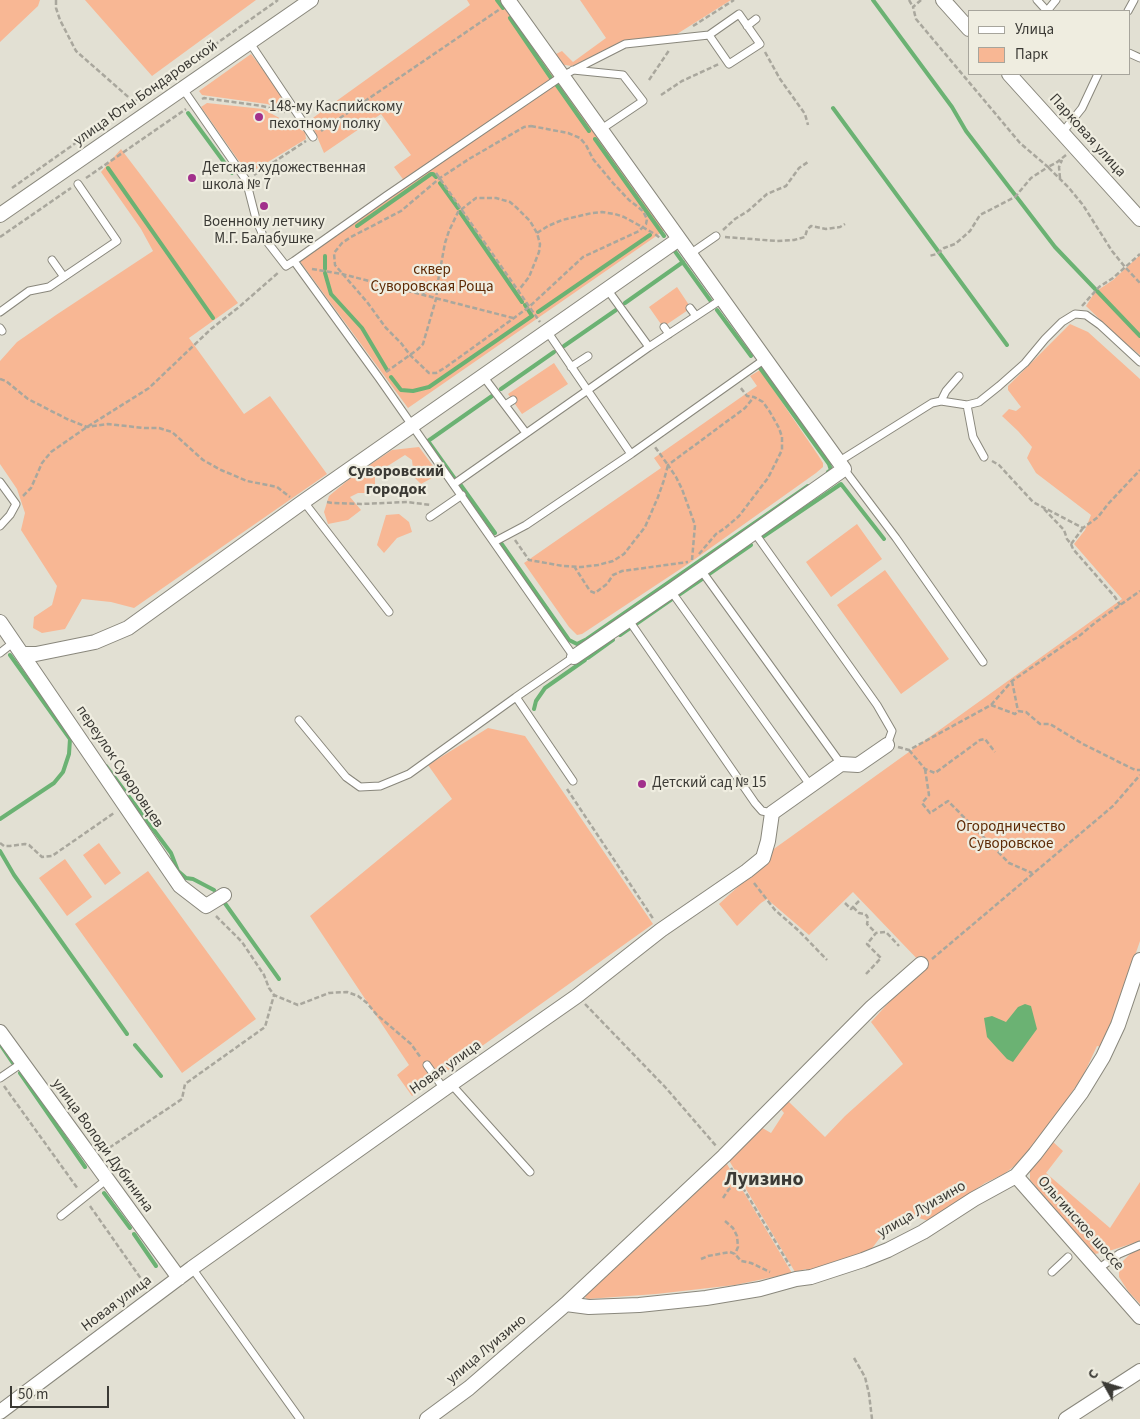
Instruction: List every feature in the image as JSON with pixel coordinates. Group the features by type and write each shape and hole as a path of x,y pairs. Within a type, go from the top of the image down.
{"street":[{"name":"улица Юты Бондаровской","path":"0,215 311,0"},
{"path":"943,0 968,28"},
{"path":"508,1 567,73 600,130 673,242 690,254 841,465 754,532 697,566 672,591 574,657"},
{"name":"Парковая улица","path":"1010,75 1140,219"},
{"path":"18,648 36,654 95,642 128,628 673,242"},
{"name":"переулок Суворовцев","path":"0,622 180,886 206,906"},
{"path":"772,812 841,764 858,765 887,745"},
{"name":"Новая улица","path":"1,1410 192,1268 447,1086 577,996 660,930 747,871 763,858 768,841 772,812"},
{"path":"206,906 224,895"},
{"name":"улица Луизино","path":"566,1304 589,1307 639,1305 706,1298 760,1289 811,1277 888,1250 923,1232 974,1199 1016,1176 1035,1154 1081,1093 1103,1057 1136,987 1140,960"},
{"name":"улица Луизино","path":"427,1419 469,1388 566,1304 724,1156 872,1007 921,964"},
{"name":"улица Володи Дубинина","path":"0,1032 106,1180 123,1194 179,1278"},
{"name":"Ольгинское шоссе","path":"1016,1176 1140,1317"},
{"path":"1066,1419 1140,1370"}],"lane":[{"path":"1038,0 1046,10"},
{"path":"1048,10 1056,0"},
{"path":"182,89 246,180 256,219 264,236 286,266 295,262 431,165 567,73 625,44 709,35 739,14 760,44 729,64 709,35"},
{"path":"747,26 756,19"},
{"path":"250,43 313,137"},
{"path":"567,73 623,75 643,101 600,130"},
{"path":"1062,133 1082,108 1098,75"},
{"path":"0,312 29,292 49,287 117,241 78,184"},
{"path":"690,254 716,236"},
{"path":"52,260 64,277"},
{"path":"295,262 413,425 574,657 409,774 380,786 360,787 346,777 299,720"},
{"path":"607,289 649,347"},
{"path":"454,484 649,347 722,299"},
{"path":"690,308 696,316"},
{"path":"983,662 896,538 841,465 932,403 940,401 967,405 979,402 1024,363 1062,322 1075,314 1086,315 1100,325 1140,362"},
{"path":"664,327 669,334"},
{"path":"547,331 631,454"},
{"path":"571,367 588,356"},
{"path":"494,542 526,525 631,454 765,359"},
{"path":"483,376 526,433"},
{"path":"940,401 958,376"},
{"path":"505,405 513,400"},
{"path":"967,405 973,437 984,457"},
{"path":"0,482 16,504 10,515 0,526"},
{"path":"430,518 462,495"},
{"path":"305,501 389,612"},
{"path":"754,532 877,705 892,731 887,745"},
{"path":"697,566 841,764"},
{"path":"672,591 810,785"},
{"path":"628,620 755,803 762,811 772,812"},
{"path":"0,653 18,648"},
{"path":"516,697 567,775 573,781"},
{"path":"1,1081 22,1063"},
{"path":"427,1065 530,1172"},
{"path":"61,1216 106,1180"},
{"path":"1098,1269 1119,1254 1140,1245"},
{"path":"1052,1272 1068,1257"},
{"path":"192,1268 300,1419"}],"path":[{"path":"56,0 56,8 60,20 76,51 134,102"},
{"path":"8,192 278,0"},
{"path":"648,80 677,38 734,0"},
{"path":"909,0 916,18 1020,143 1069,188 1083,205 1125,268 1140,283"},
{"path":"913,7 921,0"},
{"path":"246,180 313,137 508,1"},
{"path":"760,44 780,78 806,114 808,126"},
{"path":"660,95 682,81 727,60"},
{"path":"201,94 198,101 204,98 262,106 301,117"},
{"path":"0,237 193,104"},
{"path":"530,126 568,133 583,140 593,159 613,183 628,200 643,212 647,219 643,228 582,257 529,307 436,373 429,373 410,355 342,274 335,265 334,259 334,253 342,243 401,211 440,178 469,159 524,127 530,126"},
{"path":"929,256 955,244 970,230 980,215 1015,197 1031,178 1062,159 1074,146"},
{"path":"1060,178 1059,167 1062,159"},
{"path":"716,236 766,194 786,186 799,168 808,162"},
{"path":"431,165 547,331"},
{"path":"379,378 418,350 423,344 436,298 445,243 454,218 461,209 476,198 502,199 517,208 530,221 537,233 540,244 539,252 529,277 518,291"},
{"path":"537,233 562,220 602,212 624,217 673,242"},
{"path":"716,236 777,241 794,240 805,237 807,230 811,226 826,229 845,224"},
{"path":"1075,314 1093,292 1113,278 1140,254"},
{"path":"295,262 310,268 342,274 514,318"},
{"path":"16,504 31,488 42,463 51,452 149,388 211,329 286,266"},
{"path":"422,294 438,281"},
{"path":"0,379 6,381 28,398 66,419 87,427 108,424 159,428 172,432 203,460 221,470 247,481 278,487 305,501 332,503 407,502 432,505"},
{"path":"697,566 709,541 739,516 768,478 782,450 782,437 779,428 762,402 746,396 735,380"},
{"path":"511,533 530,560 581,567 613,561 624,554 645,527 668,465 745,408 754,398"},
{"path":"650,440 676,477 682,489 695,525 697,566"},
{"path":"984,457 999,464 1034,502 1084,528"},
{"path":"1071,544 1140,470"},
{"path":"1042,506 1064,530 1073,549 1115,596 1120,605"},
{"path":"574,566 590,591 595,593 607,584 613,575 622,571 685,562 697,566"},
{"path":"909,750 991,705 1012,681 1078,637 1140,590"},
{"path":"1012,681 1018,711"},
{"path":"991,705 1015,714 1018,711 1026,712 1040,724 1050,724 1083,744 1135,770 1140,770"},
{"path":"887,745 909,750 925,769 935,773 980,740 985,739 995,752"},
{"path":"925,769 929,795 922,803 930,813 948,801 1010,863 1032,873"},
{"path":"567,775 567,788 660,930"},
{"path":"921,964 933,958 1114,806 1140,775"},
{"path":"0,843 4,846 25,844 42,856 52,856 125,805"},
{"path":"747,871 757,888 775,910 827,960"},
{"path":"853,907 859,901"},
{"path":"845,903 851,909 853,907 859,913 865,914 868,918 866,924 876,933"},
{"path":"206,906 242,942 264,975 274,995 298,1005 329,993 347,992 358,996 411,1044 427,1065"},
{"path":"866,974 881,958 867,944 876,933 886,932 899,946"},
{"path":"92,1160 182,1099 185,1084 265,1027 274,995"},
{"path":"577,996 666,1088 724,1156 793,1272"},
{"path":"1,1081 144,1283"},
{"path":"723,1198 729,1189 740,1182"},
{"path":"725,1221 733,1228 737,1236 738,1246 735,1254"},
{"path":"702,1259 727,1252 735,1254 741,1261 751,1263 767,1272 774,1273"},
{"path":"854,1358 865,1378 872,1419"}],"green space":[{"path":"0,0 40,0 38,6 0,42"},
{"path":"85,0 256,0 152,76"},
{"path":"467,0 501,0 556,76 405,182 394,167 411,155 381,114 324,153 310,120 470,5"},
{"path":"580,0 731,0 677,34 621,42 572,66 558,64 554,55 562,51 573,62 606,38"},
{"path":"251,54 291,108 284,109 267,104 202,95 199,91"},
{"name":"сквер Суворовская Роща","path":"560,80 665,230 408,408 299,260"},
{"path":"207,103 263,109 305,132 306,139 248,174 201,107"},
{"path":"121,149 238,303 189,338 244,414 270,396 327,474 134,608 111,602 82,599 65,629 42,633 33,628 34,617 52,605 57,586 21,530 25,513 17,489 0,464 0,361 17,342 153,251 141,229 101,172"},
{"path":"1140,255 1140,355 1086,306 1095,292 1113,280"},
{"path":"677,287 691,308 663,327 649,307"},
{"name":"Огородничество Суворовское","path":"1070,324 1088,332 1140,379 1140,941 1101,1047 1097,1046 1083,1076 1053,1120 1022,1160 1004,1174 985,1183 929,1221 912,1216 885,1231 870,1251 807,1271 806,1269 795,1272 727,1157 759,1126 771,1133 784,1113 778,1106 789,1102 825,1137 845,1116 903,1064 871,1022 923,965 853,892 809,935 767,899 737,926 719,904 764,863 771,851 1122,599 1074,544 1085,530 1091,515 1036,473 1027,458 1032,447 1002,416 1009,409 1016,411 1021,407 1008,390 1008,386"},
{"path":"554,363 568,384 522,414 508,394"},
{"path":"760,370 818,455 823,463 823,467 688,564 582,634 577,635 569,627 524,563 661,468 654,458 757,386 750,376"},
{"path":"419,447 439,474 421,484 414,477 412,460 405,455 375,474 375,486 369,493 358,493 350,497 361,510 348,520 328,524 324,512 329,496 353,476 392,450"},
{"path":"399,514 409,522 412,532 397,538 384,553 377,545 386,515"},
{"path":"857,524 882,559 831,597 806,562"},
{"path":"885,570 949,659 901,694 837,605"},
{"path":"488,728 525,736 653,924 412,1096 397,1075 409,1065 310,916 452,799 428,765"},
{"path":"99,843 121,873 105,885 83,855"},
{"path":"65,859 92,897 67,916 39,878"},
{"path":"148,871 256,1019 182,1073 75,924"},
{"path":"1052,1141 1063,1151 1046,1173 1110,1228 1140,1182 1140,1241 1095,1254 1072,1233 1030,1180 1030,1167"},
{"path":"724,1159 792,1273 735,1285 656,1294 587,1299 584,1295"},
{"path":"1140,1248 1140,1304 1119,1277 1119,1268 1131,1253"}],"shaded area":[{"path":"1025,1004 1031,1006 1037,1029 1013,1062 1007,1059 987,1037 984,1018 992,1016 1006,1022 1018,1007"}],"waterway":[{"path":"497,0 503,8"},
{"path":"873,0 952,107 966,131 1055,247 1140,336"},
{"path":"510,18 551,78"},
{"path":"556,84 589,131"},
{"path":"833,108 1007,345"},
{"path":"188,113 232,173"},
{"path":"595,139 664,236"},
{"path":"108,168 213,318"},
{"path":"357,226 431,174 436,177"},
{"path":"440,183 458,208"},
{"path":"460,212 522,302"},
{"path":"538,312 650,235"},
{"path":"674,250 710,300"},
{"path":"325,256 325,269"},
{"path":"625,303 683,262"},
{"path":"325,273 331,294 362,328 387,370"},
{"path":"391,377 401,390 413,391 429,387 532,316 525,305"},
{"path":"564,346 616,310"},
{"path":"717,310 751,356"},
{"path":"501,389 554,352"},
{"path":"760,368 829,464 831,470 828,472"},
{"path":"455,479 428,441 492,396"},
{"path":"460,484 495,533"},
{"path":"761,538 841,484 884,539"},
{"path":"501,543 569,640 577,644 587,639 808,486"},
{"path":"709,574 751,545"},
{"path":"680,594 702,579"},
{"path":"636,624 672,599"},
{"path":"620,635 630,628"},
{"path":"588,658 613,640"},
{"path":"0,819 54,783 63,772 69,754 70,739 10,655"},
{"path":"534,709 536,701 545,688 585,660"},
{"path":"106,766 171,853 178,871 186,878 193,879 214,890"},
{"path":"0,851 14,875 127,1034"},
{"path":"224,902 279,979"},
{"path":"0,1044 13,1063"},
{"path":"135,1045 161,1076"},
{"path":"20,1073 85,1167"},
{"path":"104,1193 130,1228"},
{"path":"134,1234 156,1266"}],"place":[{"name":"148-му Каспийскому пехотному полку","path":"259,117"},
{"name":"Детская художественная школа № 7","path":"192,178"},
{"name":"Военному летчику М.Г. Балабушке","path":"264,206"},
{"name":"Детский сад № 15","path":"642,784"}],"district":[{"name":"Суворовский городок","path":"396,481"},
{"name":"Луизино","path":"764,1181"}]}
